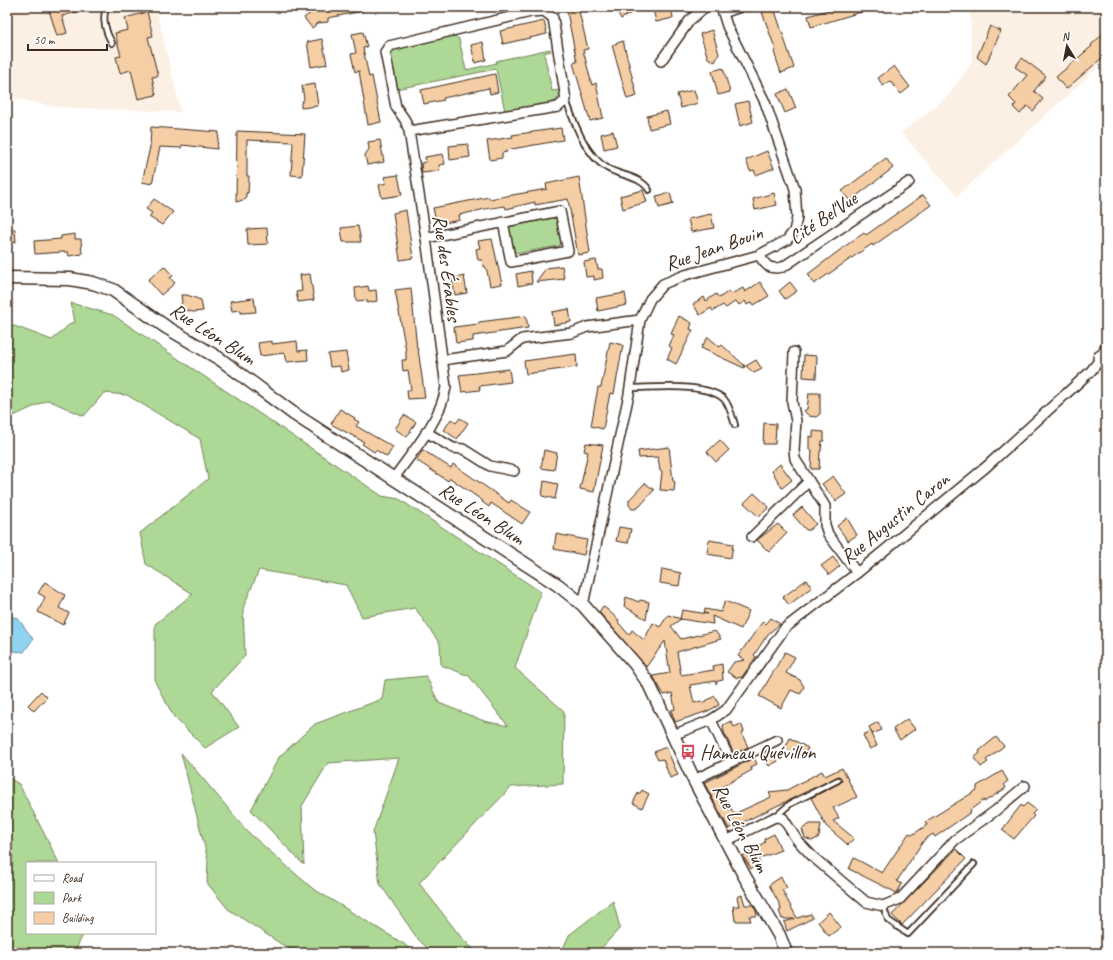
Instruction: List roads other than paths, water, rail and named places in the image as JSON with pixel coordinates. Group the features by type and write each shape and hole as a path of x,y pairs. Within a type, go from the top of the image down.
{"street":[{"path":"661,61 690,20 705,7"},
{"path":"722,10 740,7"},
{"name":"Rue Jean Bouin","path":"583,605 630,388 640,320 650,299 663,284 685,275 760,255 787,240 794,231 797,218 795,189 764,102 722,10"},
{"name":"Rue des Érables","path":"394,478 426,432 444,400 446,387 426,238 409,131 405,120 396,107 385,52 389,46 531,12 544,11 553,18 566,100"},
{"path":"409,131 558,107 566,100"},
{"name":"Cité Bel'Vue","path":"760,255 767,267 774,269 783,267 909,182"},
{"path":"426,238 503,222 560,211 568,251 511,262 503,222"},
{"name":"Rue Léon Blum","path":"7,278 70,279 93,283 113,290 166,327 220,359 294,414 558,585 583,605 635,664 649,684 694,780 726,841 779,935 786,953"},
{"path":"442,360 507,351 522,339 572,333 587,327 640,320"},
{"path":"794,352 792,402 796,420 794,450 795,459 825,506 825,525 828,534 857,573"},
{"name":"Rue Augustin Caron","path":"673,735 711,720 726,710 785,628 857,573 986,468 1081,381 1104,354"},
{"path":"426,432 453,448 463,449 490,466 514,471"},
{"path":"752,537 809,481"},
{"path":"711,720 731,762"},
{"path":"694,780 777,740"},
{"path":"726,841 774,817 783,818 797,840 813,857 866,902 883,906 900,898 955,840 995,811 1025,786"}],"lane":[{"path":"107,7 105,11 106,32 112,43"},
{"path":"566,100 580,136 596,160 607,168 645,184 649,190"},
{"path":"630,388 687,388 708,390 718,394 725,400 729,406 734,425"},
{"path":"774,817 790,804 838,780"},
{"path":"883,906 888,920 908,934 974,864"}],"water":[{"path":"7,606 13,618 17,617 33,639 24,652 11,651 7,648"}],"place":[{"name":"Hameau Quévillon","path":"688,752"}]}
